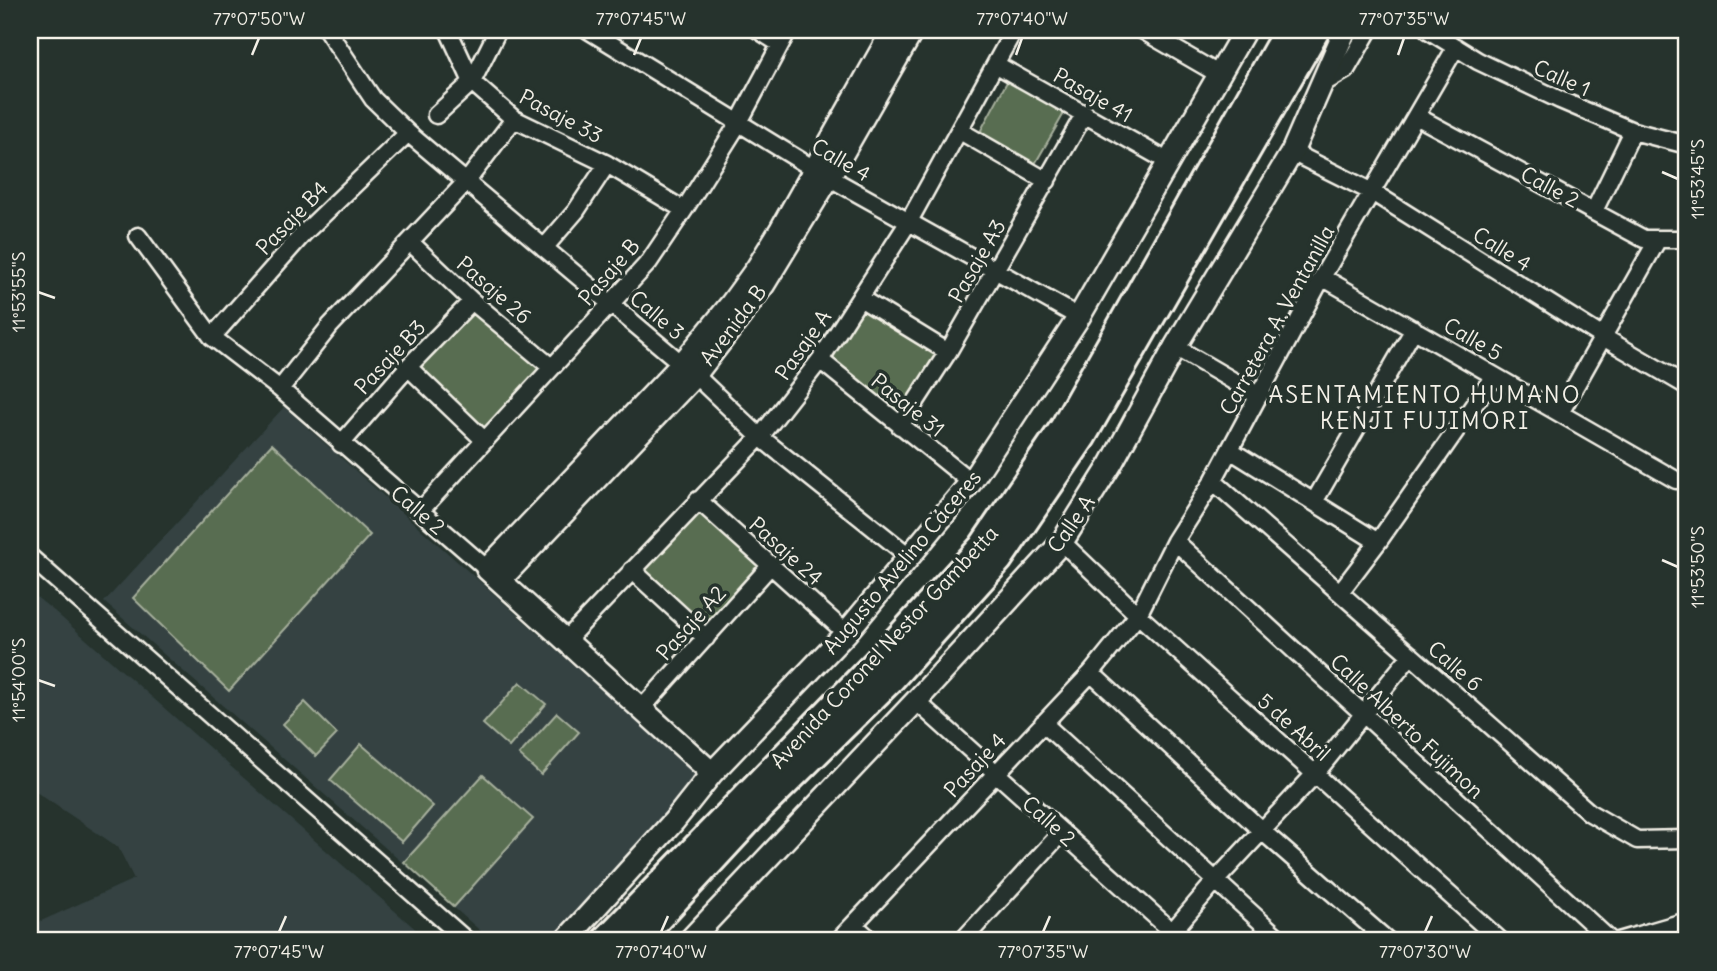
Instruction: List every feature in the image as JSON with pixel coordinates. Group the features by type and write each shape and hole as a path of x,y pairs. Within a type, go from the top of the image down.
{"highway":[{"name":"Avenida Coronel Nestor Gambetta","path":"606,941 873,665 982,547 1064,427 1288,30"},
{"name":"Avenida Coronel Nestor Gambetta","path":"636,941 762,806 890,680 999,559 1082,437 1317,30"}],"street":[{"name":"Calle 3","path":"327,30 373,99 408,133 688,369 760,437 910,557"},
{"name":"Pasaje 33","path":"448,30 472,82 514,119 607,164 684,210"},
{"path":"436,115 472,82 498,30"},
{"name":"Calle 4","path":"588,30 821,173 1080,317"},
{"path":"758,30 784,37"},
{"name":"Avenida B","path":"493,574 688,369 764,284 893,30"},
{"name":"Avenida B","path":"821,173 913,30"},
{"name":"Pasaje A","path":"566,640 760,437 820,360 908,223 1014,30"},
{"path":"1142,30 1220,75"},
{"name":"Augusto Avelino Cáceres","path":"565,941 674,821 712,773 846,633 971,482 1080,317 1245,30"},
{"name":"Calle A","path":"689,941 1062,542 1111,464 1175,347 1292,152 1345,30"},
{"path":"1322,84 1346,70 1369,30"},
{"name":"Calle 1","path":"1428,30 1478,61 1536,89 1633,131 1687,145"},
{"name":"Pasaje B","path":"420,510 649,262 738,124 784,37"},
{"name":"Carretera A. Ventanilla","path":"1138,615 1175,541 1213,481 1322,277 1456,47"},
{"name":"Pasaje 41","path":"997,65 1169,162"},
{"name":"Pasaje A3","path":"900,426 948,352 1085,113"},
{"name":"Calle 2","path":"1416,116 1644,239 1687,239"},
{"path":"280,388 330,326 467,181 514,119"},
{"path":"960,131 1047,181"},
{"path":"1594,211 1633,131"},
{"name":"Pasaje B4","path":"212,337 303,234 408,133"},
{"name":"Calle 4","path":"1292,152 1372,192 1603,337 1687,386"},
{"path":"544,248 576,211 607,164"},
{"name":"Calle 2","path":"138,236 212,337 280,388 341,444 420,510 712,773"},
{"path":"1560,413 1658,239"},
{"name":"Pasaje 26","path":"410,242 472,301 551,367"},
{"name":"Calle 5","path":"1322,277 1676,480"},
{"path":"860,299 948,352"},
{"name":"Pasaje B3","path":"341,444 408,367 472,301"},
{"path":"1314,502 1414,330"},
{"path":"1175,347 1259,396"},
{"name":"Pasaje 31","path":"820,360 971,482"},
{"path":"408,367 484,440"},
{"path":"1340,592 1494,376"},
{"path":"1230,450 1378,542"},
{"name":"Calle 6","path":"1213,481 1590,813 1637,840 1687,839"},
{"name":"Pasaje 24","path":"698,500 846,633"},
{"name":"Calle Alberto Fujimon","path":"1175,541 1611,941"},
{"name":"5 de Abril","path":"1062,542 1138,615 1501,941"},
{"path":"30,557 467,941"},
{"name":"Pasaje A2","path":"642,708 771,565"},
{"path":"632,570 706,638"},
{"name":"Pasaje 4","path":"838,941 1091,673 1138,615"},
{"path":"1176,937 1217,879 1315,774 1411,655"},
{"path":"1091,673 1262,831 1388,941"},
{"name":"Calle 2","path":"916,701 1176,937"},
{"path":"1043,723 1282,941"},
{"path":"962,941 1062,832"},
{"path":"1618,941 1687,921"},
{"path":"854,925 872,941"}],"shaded area":[{"path":"284,407 700,778 551,941 492,941 104,602"},
{"path":"30,592 429,941 30,941 30,926 134,879 118,847 30,788"}],"green space":[{"path":"1009,78 1062,107 1063,115 1036,162 1031,163 984,137 981,130"},
{"path":"862,305 939,353 899,418 828,363"},
{"path":"476,312 541,367 541,372 485,431 421,372 421,366 470,313"},
{"path":"272,444 370,535 229,691 133,598"},
{"path":"693,512 702,512 762,565 709,627 700,626 644,573 645,566"},
{"path":"520,682 546,704 509,747 483,724"},
{"path":"305,702 337,734 316,756 283,724"},
{"path":"557,713 579,732 541,775 519,755"},
{"path":"361,744 433,806 402,842 330,780"},
{"path":"483,775 533,819 454,907 404,862"}],"district":[{"name":"ASENTAMIENTO HUMANO KENJI FUJIMORI","path":"1425,407"}]}
